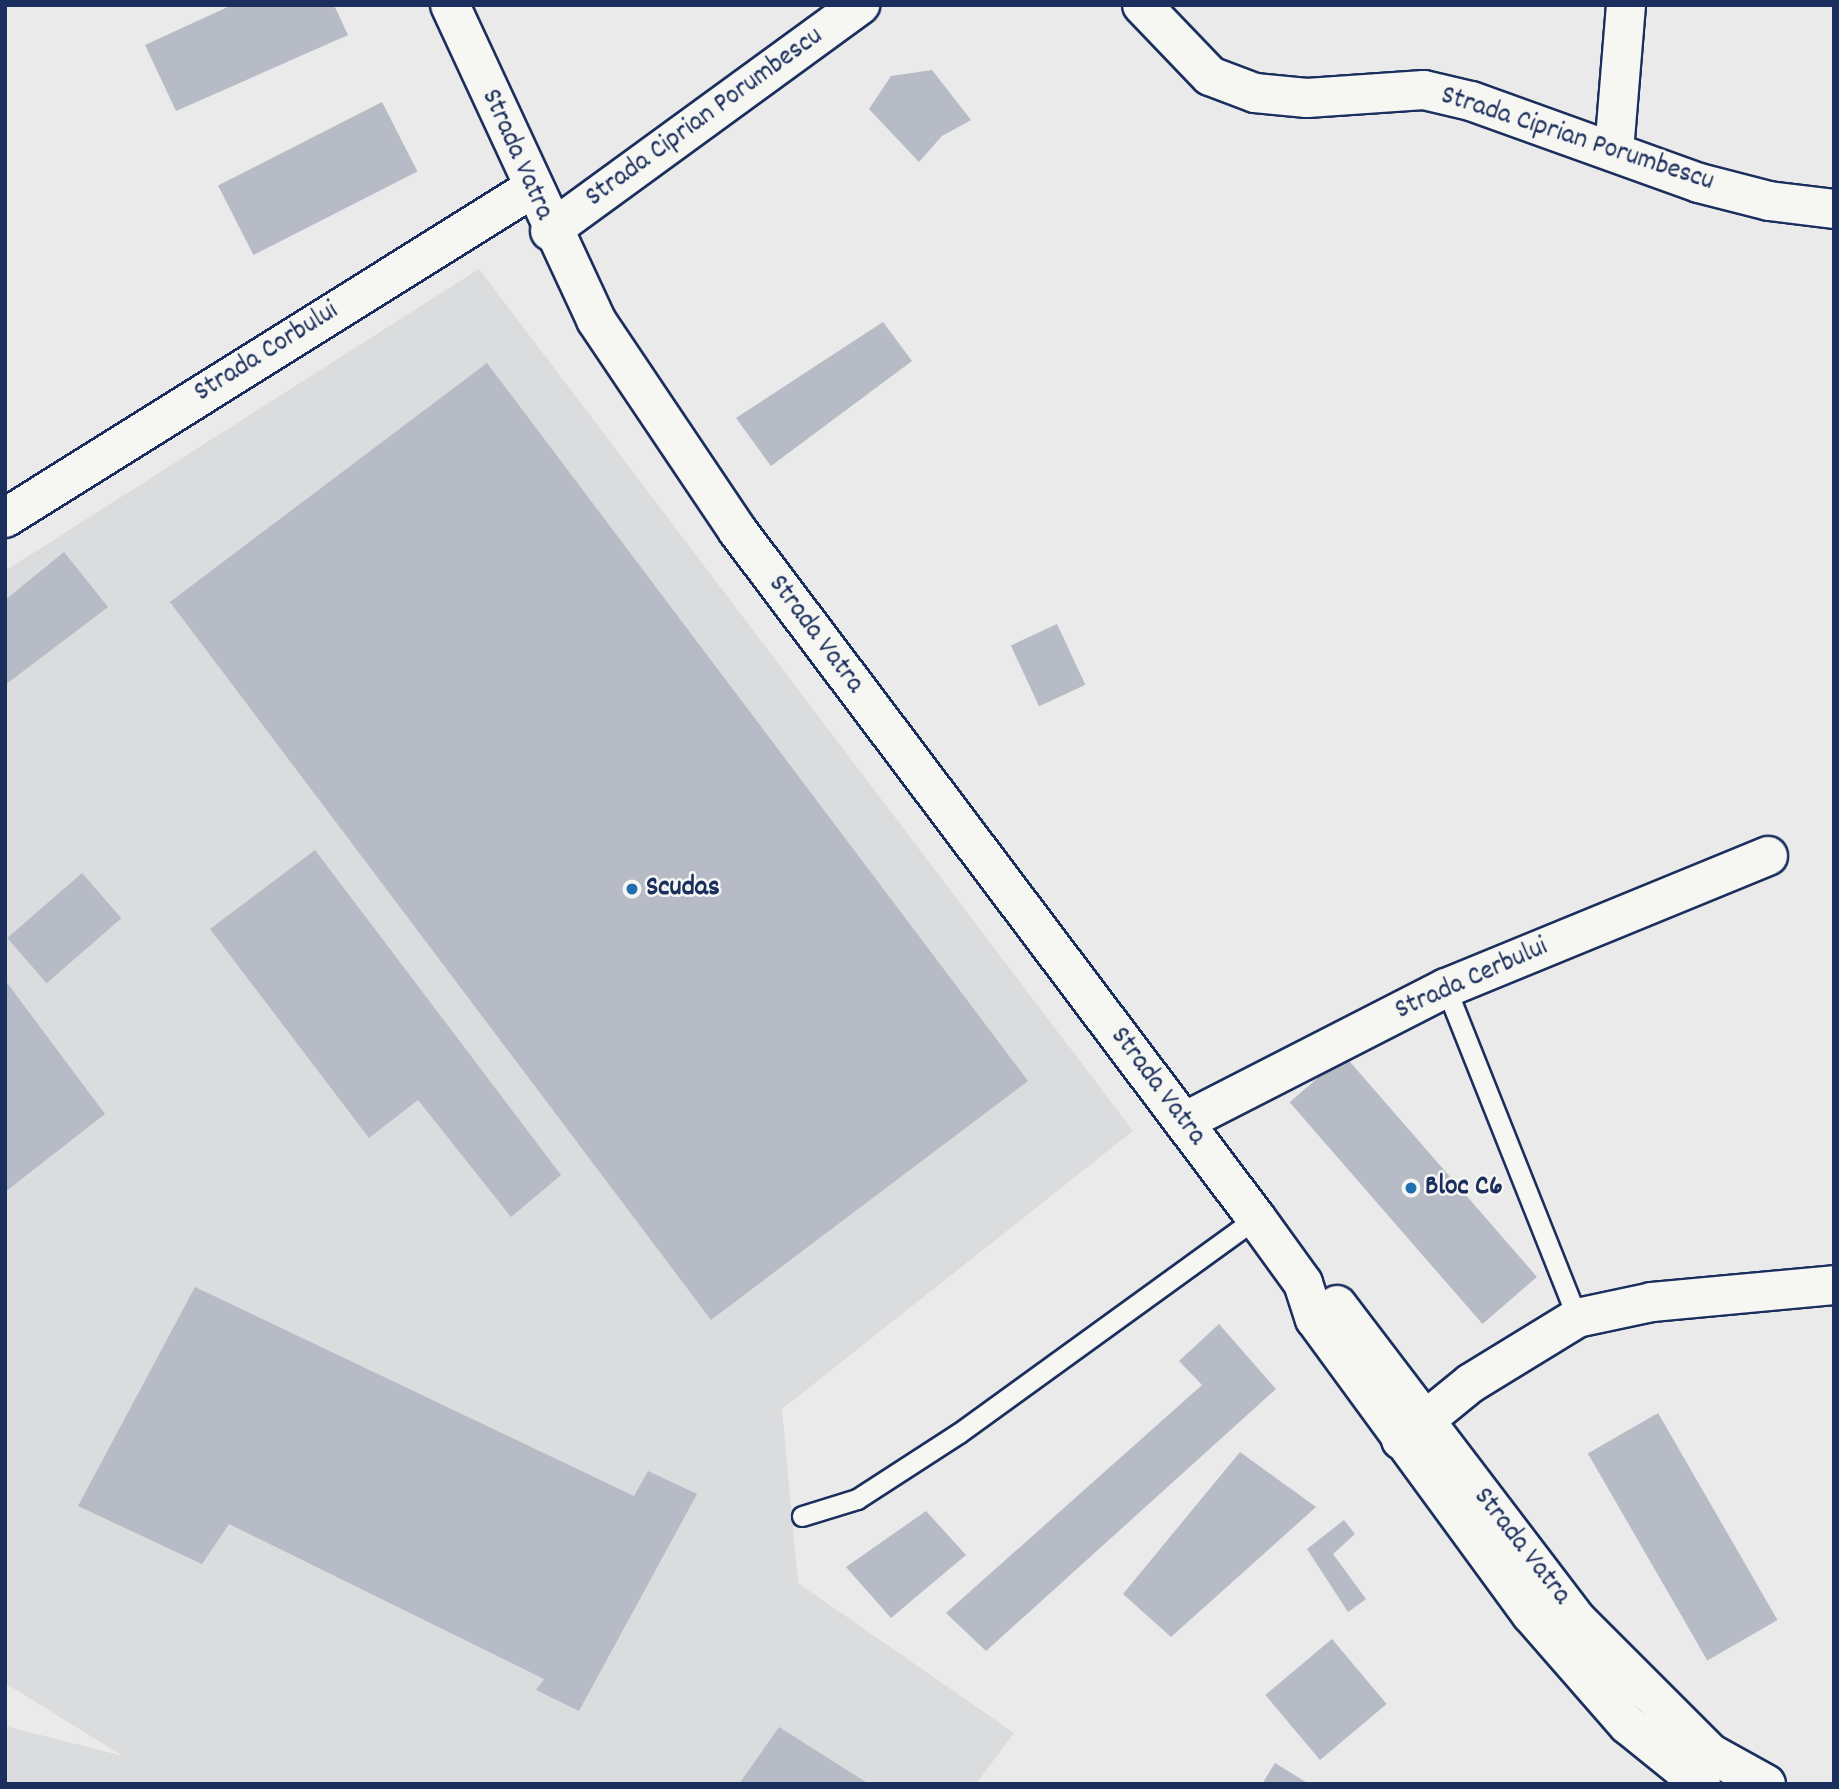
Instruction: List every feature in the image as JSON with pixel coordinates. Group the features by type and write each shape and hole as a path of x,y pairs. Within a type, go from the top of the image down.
{"street":[{"name":"Strada Vatra","path":"450,5 550,231 596,320 737,530 1256,1218 1303,1283 1315,1319 1413,1431 1567,1631 1701,1784"},
{"name":"Strada Ciprian Porumbescu","path":"550,231 860,5"},
{"name":"Strada Ciprian Porumbescu","path":"1142,5 1210,76 1255,93 1307,98 1424,90 1471,101 1699,183 1769,201 1834,209"},
{"path":"1614,151 1626,5"},
{"name":"Strada Corbului","path":"5,518 531,189"},
{"name":"Strada Cerbului","path":"1184,1122 1446,988 1768,856"},
{"path":"1413,1431 1519,1350 1577,1318 1652,1302 1834,1285"},
{"name":"Strada Vatra","path":"1640,1713 1766,1784"}],"lane":[{"path":"1446,988 1577,1318"},
{"path":"802,1516 857,1500 959,1433 1256,1218"}],"shaded area":[{"path":"479,269 1133,1131 782,1409 798,1583 1014,1733 976,1784 5,1784 5,1726 123,1756 5,1683 5,571"}],"building":[{"path":"232,5 334,5 348,35 176,111 145,45"},
{"path":"932,70 971,120 942,136 919,162 869,109 891,76"},
{"path":"382,102 417,171 253,255 218,186"},
{"path":"883,322 912,361 771,466 736,418"},
{"name":"Scudas","path":"487,363 1028,1081 711,1320 170,602"},
{"path":"64,552 108,607 5,685 5,600"},
{"path":"1057,624 1085,685 1039,706 1011,646"},
{"path":"315,850 561,1175 511,1217 418,1100 369,1138 210,929"},
{"path":"82,873 121,918 47,983 7,938"},
{"path":"5,980 105,1114 5,1192"},
{"name":"Bloc C6","path":"1344,1055 1537,1277 1483,1324 1290,1102"},
{"path":"195,1287 634,1496 648,1471 697,1494 579,1711 536,1690 544,1679 229,1524 202,1564 78,1506"},
{"path":"1219,1324 1276,1389 986,1651 946,1613 1202,1385 1179,1361"},
{"path":"1658,1413 1778,1620 1707,1660 1588,1454"},
{"path":"1240,1452 1316,1507 1171,1637 1123,1594"},
{"path":"926,1511 966,1555 891,1618 846,1567"},
{"path":"1344,1520 1355,1534 1333,1554 1366,1599 1348,1612 1307,1549"},
{"path":"1332,1639 1387,1704 1320,1760 1265,1695"},
{"path":"779,1727 869,1784 739,1784"},
{"path":"1275,1763 1309,1784 1262,1784"}],"place":[{"name":"Scudas","path":"632,889"},
{"name":"Bloc C6","path":"1411,1188"}]}
